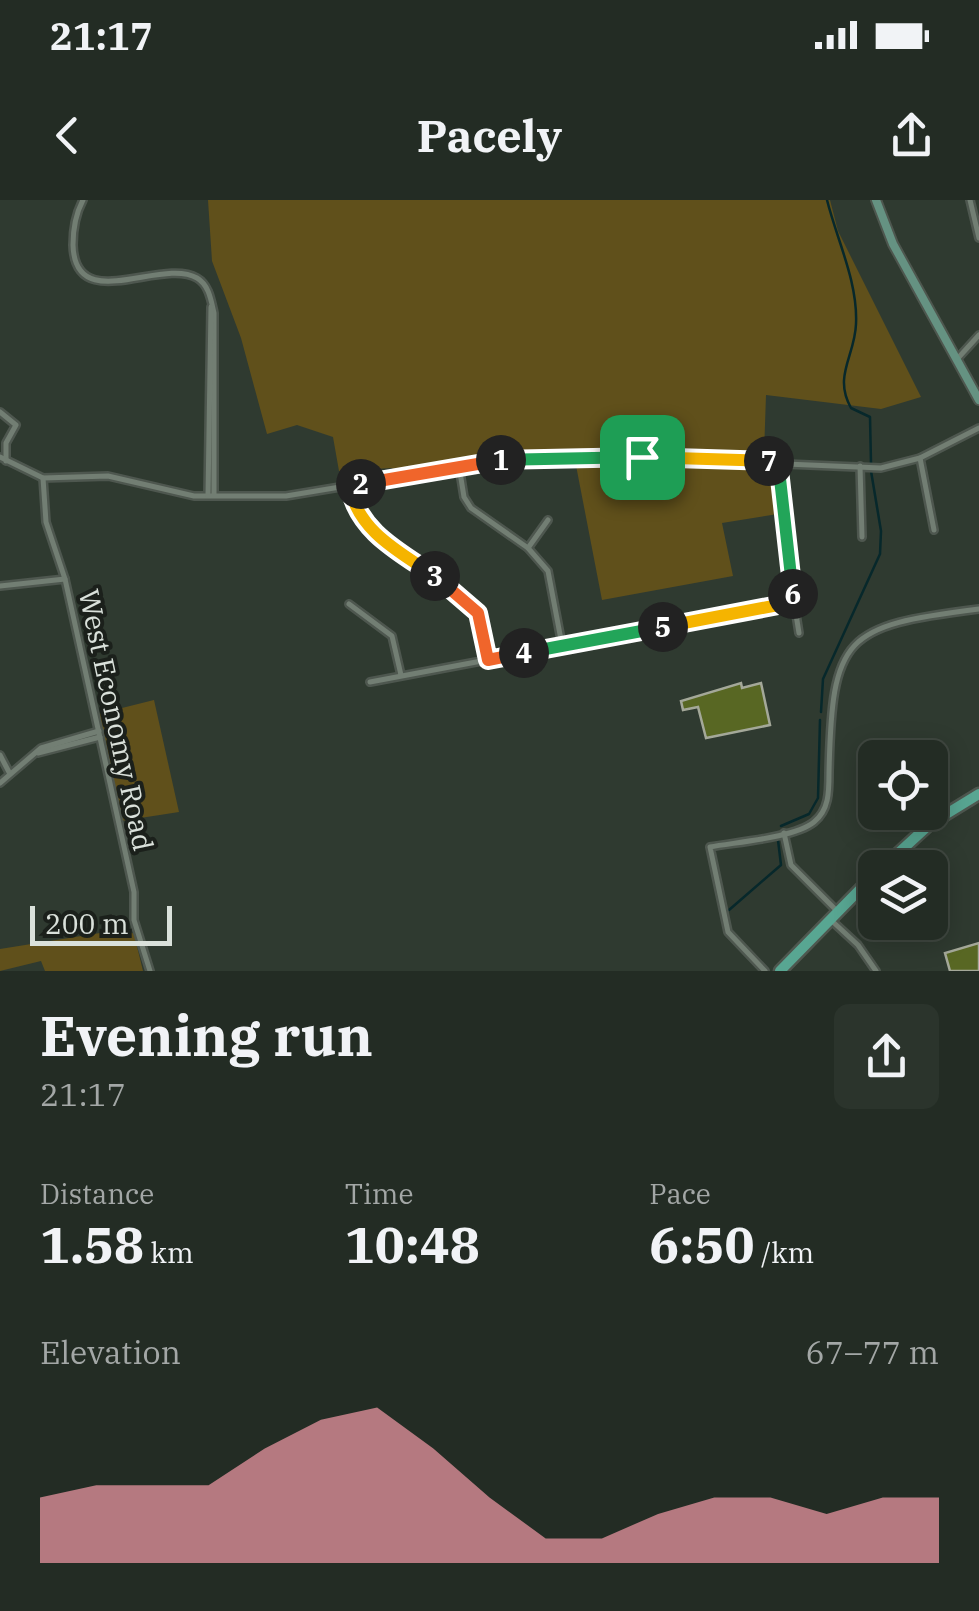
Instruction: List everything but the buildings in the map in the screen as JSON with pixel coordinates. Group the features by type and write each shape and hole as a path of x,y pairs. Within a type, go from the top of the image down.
{"main road":[{"path":"902,850 930,824 979,794"},
{"path":"780,971 858,891"}],"street":[{"path":"83,200 73,229 73,256 77,268 88,278 119,282 181,273 202,281 212,304 211,495"},
{"path":"876,200 893,244 959,357 979,400"},
{"path":"970,200 979,238"},
{"path":"959,357 979,335"},
{"path":"0,412 16,425 3,459 43,478 108,476 180,496 286,496 459,466 574,456 881,468 920,458 979,428"},
{"path":"920,458 934,530"},
{"path":"778,461 800,633"},
{"path":"459,466 464,497 471,508 528,548 548,570 562,646"},
{"path":"860,466 862,537"},
{"name":"West Economy Road","path":"43,478 46,522 65,578 134,892 134,920 150,971"},
{"path":"349,486 354,511 365,526 472,603 488,660"},
{"path":"528,548 548,520"},
{"path":"0,586 65,578"},
{"path":"370,682 794,602"},
{"path":"349,604 392,636 401,676"},
{"path":"766,971 728,932 710,848 807,826 826,807 833,688 848,651 871,630 900,619 979,609"},
{"path":"0,783 38,752 100,734"},
{"path":"0,755 10,774"},
{"path":"784,833 790,865 876,971"}],"shaded area":[{"path":"208,200 830,200 838,231 921,397 881,409 766,395 764,454 513,450 395,472 392,468 339,471 333,437 297,425 267,434 241,338 212,261"},
{"path":"574,455 774,465 778,514 722,523 733,576 602,600"},
{"path":"154,700 179,812 121,821 98,714"},
{"path":"125,929 134,934 143,971 45,971 41,961 0,971 0,949"}],"waterway":[{"path":"827,200 856,308 855,335 844,386 851,408 870,417 871,463"},
{"path":"821,712 823,679 880,554 881,531 871,471"},
{"path":"781,826 809,814 818,798 820,720"},
{"path":"729,910 781,865 778,840"}],"route":[{"path":"642,457 778,461 780,514 794,602 488,660 478,613 472,603 365,526 354,511 349,486 496,461 642,457"}]}
